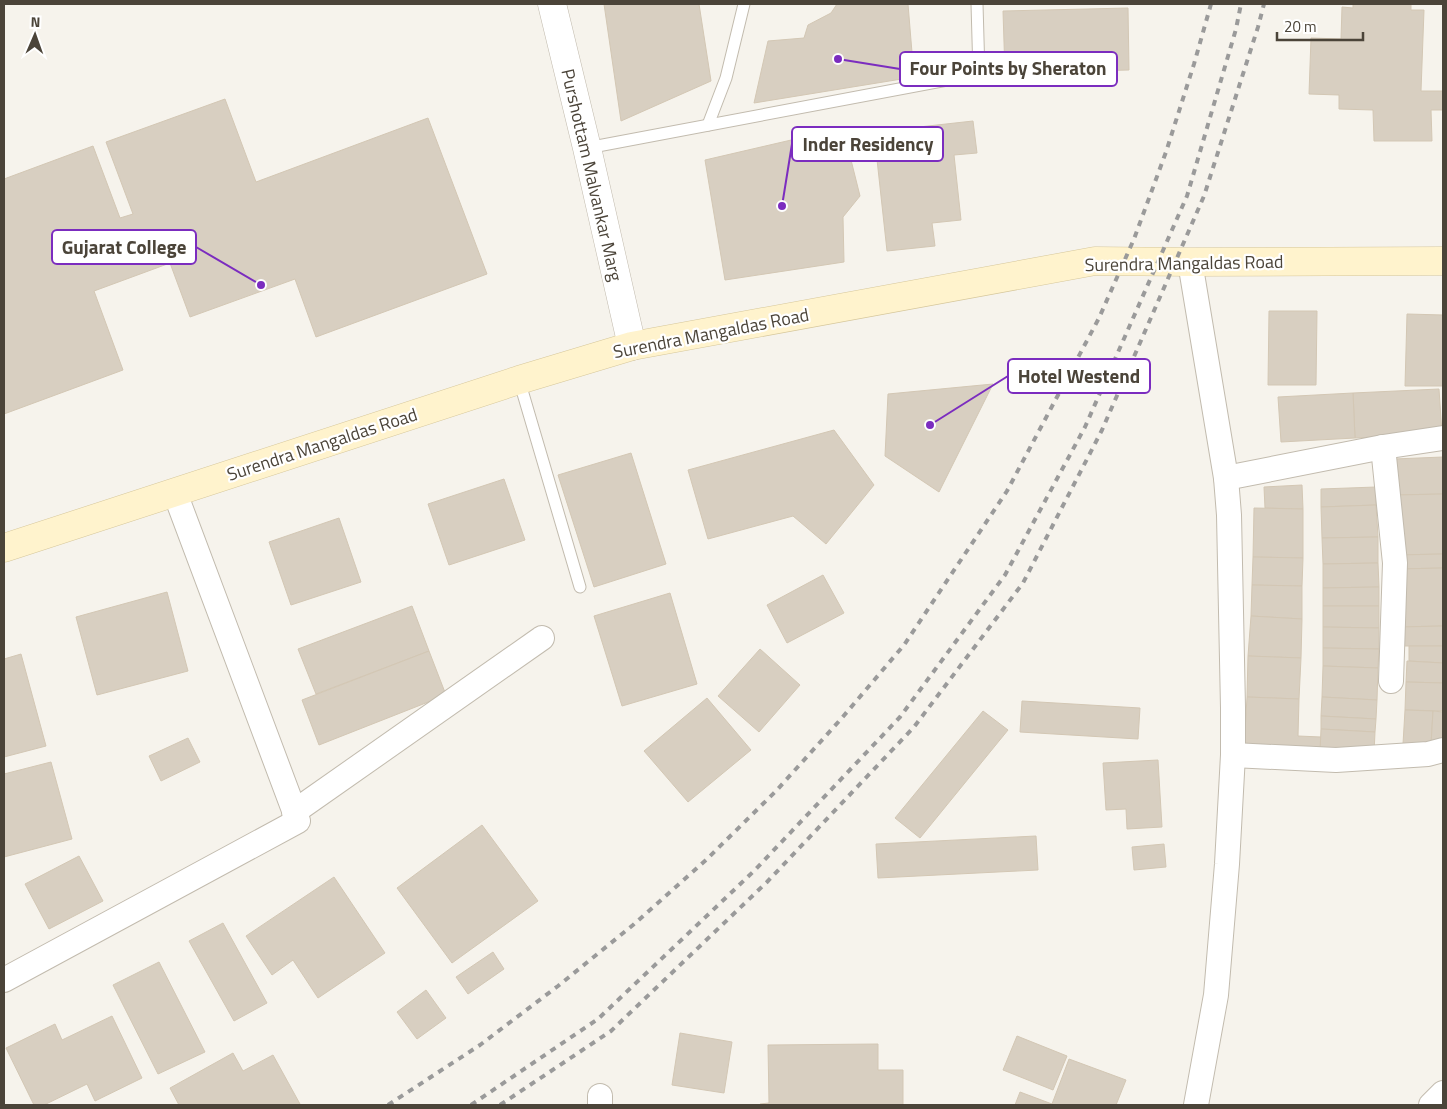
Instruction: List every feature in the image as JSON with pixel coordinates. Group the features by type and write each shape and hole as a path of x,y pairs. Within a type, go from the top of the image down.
{"main road":[{"name":"Surendra Mangaldas Road","path":"4,548 519,380 632,346 1095,261 1443,261"}],"street":[{"name":"Purshottam Malvankar Marg","path":"552,4 632,346"},
{"path":"1190,262 1226,478 1229,514 1233,708 1233,755 1227,864 1216,995 1196,1105"},
{"path":"1226,478 1383,447 1443,438"},
{"path":"1383,447 1395,563 1391,681"},
{"path":"4,980 298,821 176,493"},
{"path":"294,812 542,638"},
{"path":"1233,755 1336,760 1428,754 1443,750"},
{"path":"1432,1105 1443,1093"}],"lane":[{"path":"708,125 726,78 744,4"},
{"path":"587,148 979,74 977,4"},
{"path":"519,380 580,587"}],"building":[{"path":"604,4 699,4 711,81 621,121"},
{"path":"837,4 908,4 914,77 754,103 768,41 804,38 808,25 831,13"},
{"path":"1353,4 1411,4 1411,10 1424,10 1421,91 1443,91 1443,110 1431,110 1432,141 1374,141 1373,110 1339,109 1339,95 1309,94 1311,38 1341,39 1342,7 1353,8"},
{"path":"1128,8 1129,70 1005,73 1003,11"},
{"path":"225,99 256,182 428,118 487,274 316,337 295,279 190,317 170,263 94,291 123,370 4,414 4,179 93,146 120,218 133,214 106,142"},
{"path":"973,121 977,153 954,155 961,220 932,223 935,246 887,251 874,132"},
{"path":"843,128 860,196 843,217 844,262 725,280 705,160"},
{"path":"1269,311 1317,311 1316,385 1268,385"},
{"path":"1407,314 1443,315 1443,386 1405,386"},
{"path":"993,384 939,492 885,456 888,394"},
{"path":"1439,389 1442,434 1355,438 1353,393"},
{"path":"1353,393 1355,438 1281,442 1278,397"},
{"path":"834,430 874,485 826,544 793,516 708,539 688,470"},
{"path":"631,453 666,564 594,587 558,475"},
{"path":"1443,457 1443,494 1395,495 1394,459"},
{"path":"504,479 525,540 449,565 428,504"},
{"path":"1302,485 1303,509 1265,508 1264,487"},
{"path":"1376,487 1376,505 1321,507 1321,489"},
{"path":"1443,494 1443,554 1397,555 1395,495"},
{"path":"1376,505 1378,537 1322,538 1321,507"},
{"path":"1254,508 1303,509 1303,558 1253,557"},
{"path":"339,518 361,582 291,605 269,542"},
{"path":"1378,537 1378,563 1323,564 1322,538"},
{"path":"1443,554 1443,568 1398,569 1397,555"},
{"path":"1253,557 1303,558 1302,586 1252,585"},
{"path":"1378,563 1379,587 1323,588 1323,564"},
{"path":"1443,568 1443,626 1399,627 1398,569"},
{"path":"823,575 844,613 787,643 767,605"},
{"path":"1252,585 1302,586 1302,619 1251,616"},
{"path":"1379,587 1379,606 1323,606 1323,588"},
{"path":"167,592 188,671 97,695 76,617"},
{"path":"670,593 697,684 622,706 594,616"},
{"path":"412,606 429,651 316,694 298,649"},
{"path":"1323,606 1379,606 1379,628 1323,627"},
{"path":"1251,616 1302,619 1301,658 1248,656"},
{"path":"1443,626 1443,646 1399,646 1399,627"},
{"path":"1323,627 1379,628 1379,649 1323,648"},
{"path":"1409,646 1443,646 1443,663 1409,661"},
{"path":"1323,648 1379,649 1378,668 1323,666"},
{"path":"760,649 800,685 759,732 718,696"},
{"path":"429,651 446,695 319,745 302,700"},
{"path":"21,654 46,746 4,757 4,659"},
{"path":"1248,656 1301,658 1299,699 1247,697"},
{"path":"1407,661 1443,663 1443,683 1406,682"},
{"path":"1323,666 1378,668 1377,700 1322,697"},
{"path":"1406,682 1443,683 1443,711 1405,710"},
{"path":"1247,697 1299,699 1298,736 1321,737 1320,752 1244,748"},
{"path":"1322,697 1377,700 1376,719 1321,716"},
{"path":"707,698 751,750 688,802 644,751"},
{"path":"1022,701 1140,708 1138,739 1020,732"},
{"path":"1405,710 1433,711 1431,745 1403,744"},
{"path":"983,711 1008,730 920,838 895,818"},
{"path":"1433,711 1443,712 1443,746 1431,745"},
{"path":"1321,716 1376,719 1375,732 1321,729"},
{"path":"1321,729 1375,732 1374,753 1320,752"},
{"path":"188,738 200,762 161,781 149,756"},
{"path":"1158,760 1162,827 1127,829 1126,809 1106,810 1103,763"},
{"path":"51,762 72,839 4,857 4,774"},
{"path":"482,825 538,901 452,963 397,888"},
{"path":"1036,836 1038,870 878,878 876,844"},
{"path":"1164,844 1166,867 1134,870 1132,847"},
{"path":"79,856 103,901 49,929 25,884"},
{"path":"334,877 385,953 318,998 293,960 272,975 246,936"},
{"path":"223,923 267,1003 234,1021 189,941"},
{"path":"493,952 504,969 468,994 456,977"},
{"path":"159,962 205,1052 158,1074 113,985"},
{"path":"426,990 446,1018 417,1039 397,1012"},
{"path":"112,1016 142,1078 95,1101 87,1084 44,1105 34,1105 6,1048 55,1024 62,1040"},
{"path":"680,1033 732,1042 724,1093 672,1085"},
{"path":"1017,1036 1067,1056 1053,1090 1003,1070"},
{"path":"878,1044 878,1070 903,1070 903,1105 760,1105 769,1103 768,1045"},
{"path":"233,1053 243,1071 273,1055 300,1104 179,1105 170,1088"},
{"path":"1069,1059 1126,1080 1116,1105 1015,1105 1020,1092 1052,1104"}],"railway":[{"path":"388,1105 480,1045 558,986 633,925 706,860 776,791 904,645 1007,491 1099,318 1134,239 1166,152 1211,4"},
{"path":"471,1105 598,1019 754,871 900,717 1005,575 1085,427 1187,196 1236,29 1241,4"},
{"path":"500,1105 611,1031 767,882 914,727 1023,583 1102,430 1204,196 1264,4"}],"place":[{"name":"Four Points by Sheraton","path":"838,59"},
{"name":"Inder Residency","path":"782,206"},
{"name":"Gujarat College","path":"261,285"},
{"name":"Hotel Westend","path":"930,425"}]}
